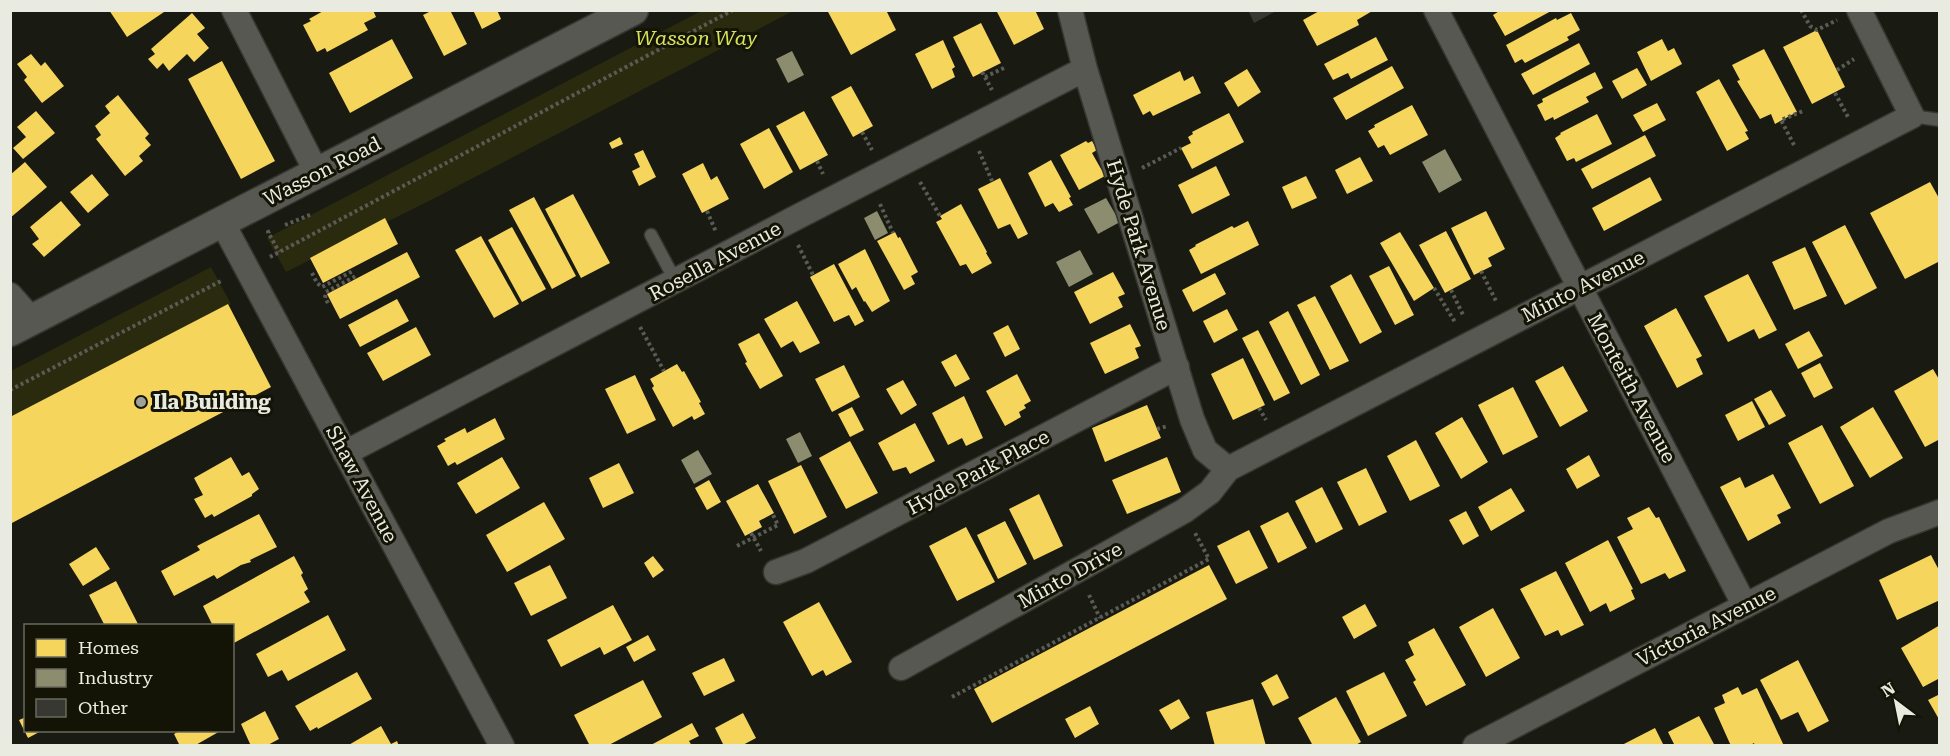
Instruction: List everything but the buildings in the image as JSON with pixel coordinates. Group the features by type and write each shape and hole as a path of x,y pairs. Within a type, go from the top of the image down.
{"street":[{"path":"234,10 318,173"},
{"name":"Wasson Road","path":"21,326 633,10"},
{"name":"Hyde Park Avenue","path":"1070,10 1085,69 1192,418 1205,450 1228,469"},
{"name":"Monteith Avenue","path":"1436,10 1745,606"},
{"path":"1848,15 1912,116"},
{"name":"Rosella Avenue","path":"345,453 1085,69"},
{"name":"Minto Avenue","path":"1228,469 1912,116"},
{"name":"Shaw Avenue","path":"222,222 502,746"},
{"path":"10,295 21,326"},
{"name":"Hyde Park Place","path":"776,572 816,556 1177,367"},
{"name":"Minto Drive","path":"901,668 1184,511 1210,492 1228,469"},
{"name":"Victoria Avenue","path":"1475,746 1888,531 1940,512"}],"lane":[{"path":"1912,116 1940,120"},
{"path":"651,235 676,282"}],"path":[{"path":"10,390 223,280 247,270 733,10"},
{"path":"1801,10 1810,26 1817,30 1848,15"},
{"path":"1837,70 1857,57"},
{"path":"985,77 1006,67"},
{"path":"982,72 992,91"},
{"path":"1835,93 1848,117"},
{"path":"1794,145 1781,120 1803,111"},
{"path":"862,132 873,153"},
{"path":"978,148 992,181"},
{"path":"1132,173 1181,148"},
{"path":"817,161 825,178"},
{"path":"919,179 940,216"},
{"path":"878,201 893,233"},
{"path":"279,252 268,232 312,214"},
{"path":"787,223 813,275"},
{"path":"312,273 317,283 322,286 353,271"},
{"path":"1481,272 1496,301"},
{"path":"327,303 326,292 356,276"},
{"path":"1434,288 1455,322"},
{"path":"1451,290 1464,317"},
{"path":"640,326 664,370"},
{"path":"1259,408 1266,420"},
{"path":"952,697 1209,559 1184,511"},
{"path":"737,546 778,525 773,515"},
{"path":"1089,595 1100,618"}],"green space":[{"name":"Wasson Way","path":"701,11 793,11 435,198 286,272 267,238"},
{"path":"211,267 231,304 11,419 11,371"}],"place":[{"name":"Ila Building","path":"141,402"}]}
